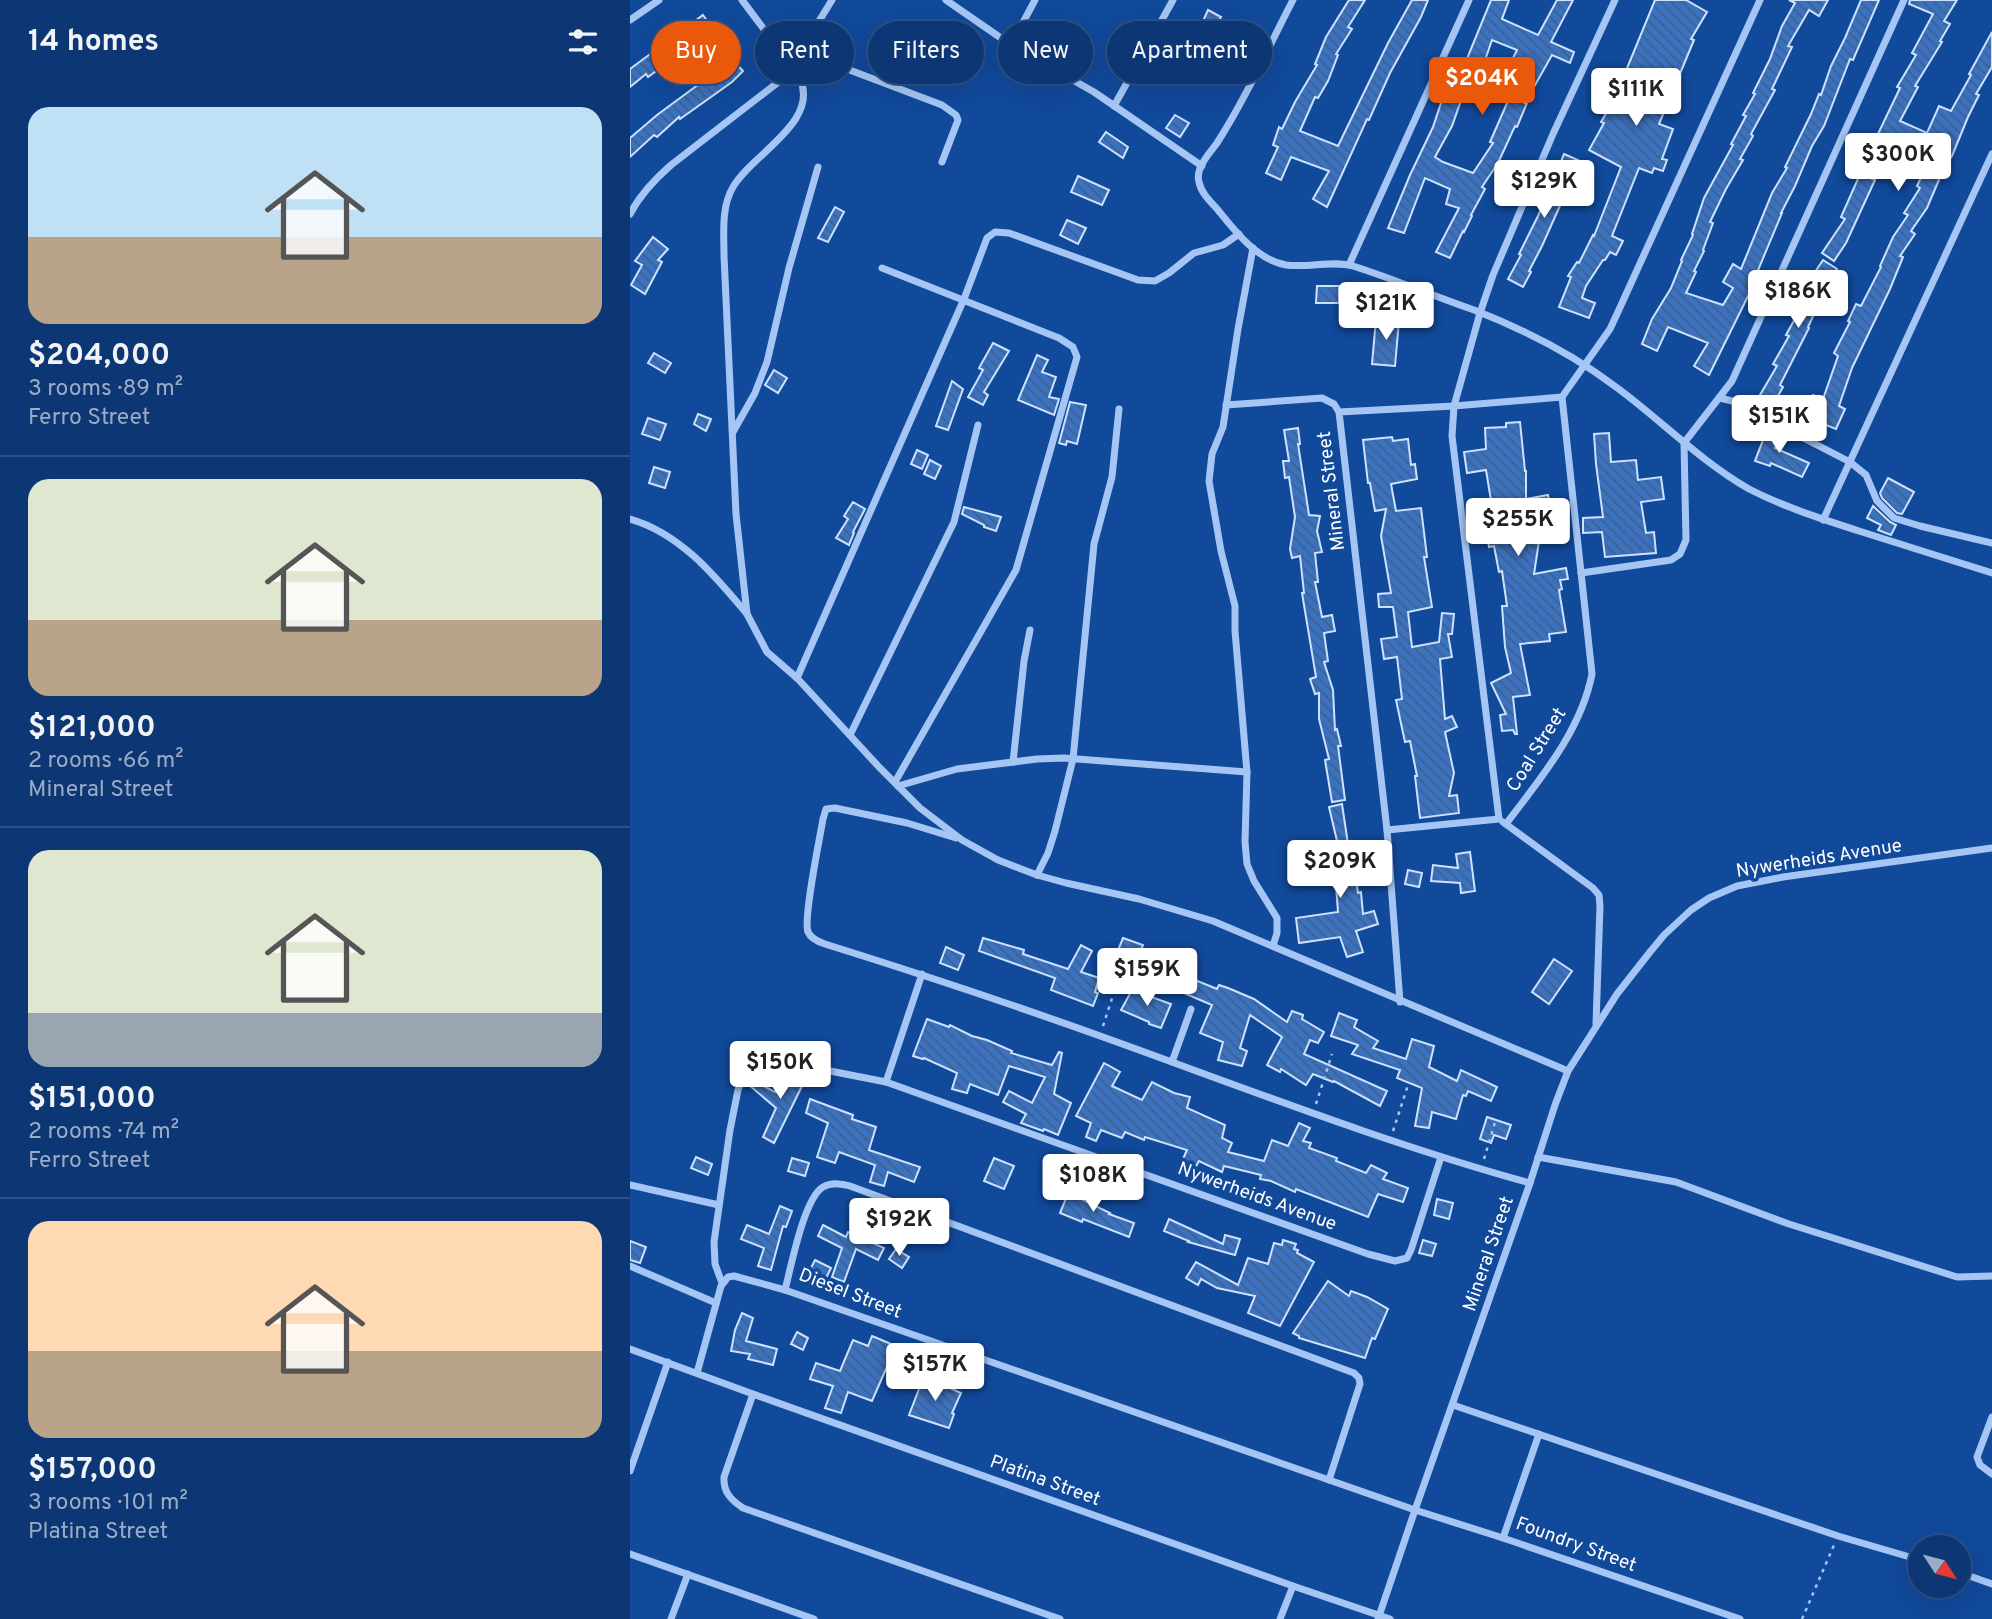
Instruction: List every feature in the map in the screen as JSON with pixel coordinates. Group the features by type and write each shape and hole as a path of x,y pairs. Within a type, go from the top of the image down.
{"street":[{"path":"630,20 659,0"},
{"path":"742,0 758,21"},
{"path":"819,21 832,0"},
{"path":"946,0 998,36"},
{"path":"1024,21 1035,0"},
{"path":"1114,106 1173,0"},
{"path":"1293,0 1229,124 1198,175 1202,190 1253,248 1268,259 1282,264 1349,265 1480,313 1584,365 1616,387 1675,436 1749,488 1823,520 1992,573"},
{"path":"1349,265 1469,0"},
{"path":"1503,822 1452,436 1454,406 1496,267 1547,146 1615,0"},
{"path":"1562,397 1610,330 1618,314 1760,0"},
{"path":"1581,573 1671,561 1680,554 1686,540 1685,443 1732,381 1904,0"},
{"path":"854,72 942,105 956,114 958,120 942,162"},
{"path":"630,214 656,178 776,84"},
{"path":"747,614 736,514 724,256 725,214 732,188 746,170 779,139 801,111 804,99 801,84"},
{"path":"1080,84 1202,166"},
{"path":"1823,520 1992,154"},
{"path":"733,432 755,393 767,362 789,268 818,167"},
{"path":"797,678 964,299 987,238 995,232 1009,233 1138,280 1156,281 1194,253 1223,245 1239,234"},
{"path":"1253,248 1223,427 1212,454 1209,481 1221,551 1235,606 1247,772 1247,864 1254,881 1277,918 1277,933 1273,946"},
{"path":"882,268 1059,338 1073,347 1077,357 1016,570 897,784"},
{"name":"Mineral Street","path":"1401,1002 1387,830 1339,412 1562,397"},
{"name":"Coal Street","path":"1503,822 1558,752 1574,724 1588,691 1592,664 1562,397"},
{"path":"1226,405 1322,398 1334,404 1339,412"},
{"path":"1720,398 1732,401 1850,462 1866,475 1877,501 1894,518 1992,543"},
{"path":"1037,875 1051,842 1073,759 1094,544 1112,477 1119,409"},
{"path":"850,735 954,522 978,425"},
{"path":"630,519 653,528 683,547 727,589 747,614 767,652 797,678 920,808 961,840 999,860 1037,875 1213,921 1568,1071"},
{"path":"1013,762 1030,630"},
{"path":"897,784 957,769 1037,759 1073,759 1247,772"},
{"path":"961,840 907,823 835,808 826,809 808,912 808,932 811,937 1100,1036 1390,1141 1530,1183"},
{"path":"1387,830 1503,822 1592,888 1599,895 1600,906 1596,1026"},
{"name":"Nywerheids Avenue","path":"1568,1071 1617,994 1664,935 1691,911 1722,892 1759,881 1992,849"},
{"path":"722,1283 714,1253 719,1205 738,1090 748,1063 756,1052 774,1049 830,1071 886,1082 922,974"},
{"path":"1172,1062 1191,1009"},
{"name":"Mineral Street","path":"1379,1617 1568,1071"},
{"name":"Nywerheids Avenue","path":"886,1082 1368,1254 1395,1261 1406,1258 1411,1250 1441,1157"},
{"path":"1538,1157 1676,1182 1789,1224 1957,1277 1992,1276"},
{"name":"Diesel Street","path":"1329,1480 1360,1384 1354,1373 850,1186 833,1183 814,1195 807,1210 785,1290 1329,1480 1415,1510 1503,1538"},
{"path":"630,1185 719,1205"},
{"path":"630,1266 716,1303"},
{"path":"697,1373 722,1283 728,1277 734,1276 785,1290"},
{"name":"Platina Street","path":"630,1349 1390,1619"},
{"path":"630,1471 668,1363"},
{"path":"753,1394 724,1477 723,1485 737,1504 1041,1616 1060,1619"},
{"path":"1453,1405 1838,1536 1908,1556"},
{"path":"1992,1417 1977,1457 1983,1468 1992,1474"},
{"name":"Foundry Street","path":"1539,1434 1503,1538 1740,1619"},
{"path":"630,1554 814,1619"},
{"path":"671,1619 688,1574"},
{"path":"1971,1577 1992,1584"},
{"path":"1280,1619 1293,1586"}],"path":[{"path":"1100,1036 1119,977"},
{"path":"1312,1114 1332,1054"},
{"path":"1390,1141 1408,1085"},
{"path":"1481,1169 1496,1119"},
{"path":"1802,1619 1838,1536"}],"building":[{"path":"1349,0 1365,0 1348,27 1352,29 1336,54 1338,55 1328,81 1318,98 1315,97 1300,131 1338,146 1412,0 1428,0 1369,120 1367,119 1327,207 1313,199 1329,171 1291,157 1281,180 1266,173 1278,147 1273,145 1279,127 1282,129 1317,65 1315,64 1326,37"},
{"path":"1491,0 1509,0 1502,19 1538,35 1557,0 1573,0 1551,42 1574,52 1570,63 1552,55 1525,103 1517,127 1515,126 1498,163 1482,187 1485,189 1450,258 1436,252 1459,208 1446,204 1450,189 1425,178 1404,233 1388,228 1433,127 1442,100 1446,101 1455,74 1472,79 1435,157 1473,173 1493,143 1490,142 1516,82 1504,76 1517,50 1492,40 1483,66 1466,61"},
{"path":"1655,0 1686,0 1707,12 1691,39 1694,40 1659,124 1673,129 1662,159 1667,160 1663,171 1654,168 1652,173 1639,168 1612,236 1623,241 1616,255 1610,252 1603,260 1586,286 1582,298 1595,303 1589,318 1559,307 1571,277 1568,276 1577,262 1579,263 1594,236 1621,167 1589,150 1604,123 1601,122 1614,100"},
{"path":"1789,0 1828,0 1819,16 1809,10 1788,46 1792,47 1772,89 1775,90 1751,134 1753,136 1740,159 1743,160 1710,222 1713,223 1704,251 1686,293 1723,305 1733,288 1723,282 1733,264 1741,269 1772,193 1787,168 1785,167 1819,94 1821,95 1861,0 1879,0 1853,60 1850,59 1824,126 1781,213 1756,275 1758,276 1709,375 1694,366 1708,343 1668,327 1657,351 1642,344 1652,319 1671,288 1693,235 1704,198 1733,145 1731,144 1746,116 1743,115 1755,94 1753,93 1782,26 1795,3"},
{"path":"1910,0 1957,0 1944,21 1950,24 1940,41 1942,42 1915,86 1918,87 1900,121 1927,133 1939,106 1951,111 1992,32 1992,67 1976,94 1979,95 1927,208 1911,231 1915,234 1900,256 1903,257 1890,289 1852,368 1839,406 1845,409 1836,429 1803,416 1813,395 1823,399 1838,356 1834,353 1850,322 1848,321 1856,304 1861,306 1893,237 1908,215 1904,213 1920,188 1917,186 1929,161 1898,141 1872,179 1875,180 1846,243 1834,261 1822,253 1845,219 1841,217 1865,163 1863,162 1878,139 1876,138 1900,88 1897,87 1916,55 1912,53 1933,14 1909,4"},
{"path":"1208,10 1221,17 1219,21 1203,21"},
{"path":"703,15 707,21 695,21"},
{"path":"651,53 651,75 648,77 646,74 630,87 630,69"},
{"path":"699,84 729,84 680,119 679,117 657,137 654,135 630,157 630,138"},
{"path":"1175,115 1189,123 1180,137 1166,128"},
{"path":"1106,132 1128,147 1123,158 1099,142"},
{"path":"1564,154 1580,161 1523,287 1508,279"},
{"path":"1078,176 1109,190 1102,205 1071,192"},
{"path":"835,207 844,212 828,242 818,238"},
{"path":"1067,220 1086,228 1078,244 1060,235"},
{"path":"653,237 668,249 658,260 662,262 645,294 631,285 642,265 635,261"},
{"path":"1823,260 1837,269 1819,296 1822,297 1809,328 1780,385 1783,387 1774,403 1760,395 1777,366 1773,364 1789,336 1786,335 1801,308 1813,275"},
{"path":"1317,286 1339,286 1339,303 1316,303"},
{"path":"1376,319 1399,321 1395,366 1372,364"},
{"path":"993,343 1009,351 984,392 988,395 983,405 968,397 983,370 979,368"},
{"path":"654,353 671,363 665,373 648,363"},
{"path":"1037,355 1048,360 1042,372 1056,377 1049,397 1059,399 1054,415 1018,400"},
{"path":"774,370 787,378 778,393 765,385"},
{"path":"952,381 963,389 948,430 936,426"},
{"path":"1070,402 1086,405 1077,444 1067,441 1066,445 1059,443"},
{"path":"698,414 711,419 706,431 694,424"},
{"path":"648,418 666,424 660,440 642,434"},
{"path":"1520,422 1526,471 1526,499 1548,495 1554,527 1541,528 1534,574 1566,568 1568,579 1560,580 1562,589 1559,590 1566,632 1549,634 1550,641 1520,644 1530,695 1513,697 1515,734 1513,730 1502,731 1500,715 1506,714 1491,683 1511,673 1505,647 1502,606 1507,606 1502,571 1499,572 1494,546 1489,547 1487,533 1496,531 1486,470 1467,473 1464,452 1486,449 1485,428 1506,427 1506,423"},
{"path":"1768,427 1781,433 1775,448 1809,463 1802,477 1771,463 1770,466 1755,461"},
{"path":"1298,428 1309,515 1320,516 1317,531 1322,552 1315,553 1318,582 1315,582 1322,617 1332,615 1335,631 1324,633 1328,661 1324,662 1333,690 1335,730 1337,729 1341,746 1338,746 1345,800 1332,802 1325,760 1329,759 1319,719 1319,693 1315,694 1310,679 1316,677 1302,593 1300,556 1292,558 1290,549 1295,517 1289,477 1285,478 1283,461 1289,461 1284,430"},
{"path":"1609,433 1611,462 1636,460 1638,480 1661,477 1664,499 1641,502 1646,533 1654,532 1656,553 1605,557 1602,532 1583,533 1583,518 1603,517 1594,434"},
{"path":"1392,437 1393,441 1408,439 1411,465 1415,464 1417,479 1391,484 1396,511 1421,508 1427,557 1424,557 1432,607 1408,612 1412,647 1439,642 1442,613 1454,614 1452,634 1448,634 1452,657 1440,659 1445,719 1452,716 1457,727 1445,732 1454,773 1449,796 1457,795 1459,813 1420,818 1417,776 1410,741 1405,742 1396,700 1402,699 1397,657 1384,659 1381,639 1397,637 1393,607 1379,607 1378,594 1391,593 1381,536 1386,509 1375,511 1368,483 1363,440"},
{"path":"917,450 928,455 922,469 911,464"},
{"path":"930,460 941,466 935,479 924,474"},
{"path":"654,467 670,472 665,488 649,483"},
{"path":"1888,478 1914,492 1902,514 1897,513 1880,493"},
{"path":"853,502 865,509 849,545 836,538 848,519 844,516"},
{"path":"1873,506 1896,525 1891,535 1878,530 1881,525 1867,518"},
{"path":"964,507 1001,517 996,531 962,514"},
{"path":"1342,804 1352,871 1355,871 1358,893 1361,892 1363,914 1374,911 1378,924 1356,931 1363,952 1347,957 1340,937 1299,943 1296,918 1338,912 1333,841 1337,841 1329,807"},
{"path":"1470,852 1475,891 1461,893 1460,883 1431,881 1433,865 1458,868 1456,854"},
{"path":"1408,870 1422,873 1419,887 1405,884"},
{"path":"983,938 1024,950 1023,954 1068,969 1081,945 1092,951 1081,972 1099,978 1095,992 1098,993 1093,1006 1051,990 1055,978 979,951"},
{"path":"1123,938 1143,945 1134,968 1114,960"},
{"path":"946,947 964,955 958,970 940,963"},
{"path":"1554,959 1572,971 1549,1004 1532,992"},
{"path":"1195,980 1217,989 1219,985 1254,999 1287,1022 1292,1011 1303,1015 1302,1019 1324,1032 1318,1043 1310,1040 1304,1054 1387,1091 1380,1106 1334,1081 1313,1074 1306,1085 1281,1069 1280,1072 1267,1065 1282,1037 1250,1015 1240,1048 1247,1051 1242,1066 1218,1060 1223,1042 1200,1033 1212,1005 1179,991 1182,981 1193,984"},
{"path":"1132,990 1171,1004 1161,1028 1121,1010"},
{"path":"1339,1013 1357,1020 1354,1027 1378,1041 1373,1048 1406,1059 1412,1039 1434,1046 1429,1067 1457,1081 1461,1070 1497,1087 1491,1101 1468,1091 1466,1096 1463,1095 1456,1119 1432,1112 1429,1128 1415,1126 1422,1088 1397,1078 1400,1070 1352,1054 1358,1045 1331,1036"},
{"path":"927,1019 949,1027 950,1025 1012,1051 1011,1053 1052,1065 1059,1052 1062,1053 1054,1094 1071,1103 1058,1135 1021,1123 1026,1114 1003,1102 1009,1091 1032,1103 1045,1077 1009,1066 998,1095 970,1084 967,1093 952,1089 957,1073 913,1056"},
{"path":"1104,1063 1120,1072 1112,1086 1142,1100 1152,1082 1174,1093 1190,1097 1187,1108 1225,1125 1222,1138 1232,1143 1228,1152 1264,1161 1272,1140 1288,1146 1299,1123 1310,1128 1303,1141 1311,1143 1309,1148 1366,1173 1371,1165 1387,1173 1383,1179 1408,1188 1403,1202 1378,1194 1368,1217 1296,1189 1295,1192 1260,1179 1261,1175 1224,1166 1222,1172 1199,1161 1195,1168 1182,1161 1187,1150 1145,1137 1144,1140 1125,1132 1122,1138 1101,1130 1096,1141 1086,1137 1091,1123 1076,1116"},
{"path":"788,1070 805,1080 774,1143 763,1137 776,1108 749,1085 752,1080 775,1092"},
{"path":"810,1099 876,1127 869,1150 920,1167 914,1182 888,1172 884,1186 870,1182 875,1165 839,1152 835,1163 817,1157 828,1123 806,1113"},
{"path":"1487,1117 1511,1125 1506,1139 1494,1135 1491,1143 1480,1139"},
{"path":"696,1157 712,1164 708,1175 691,1168"},
{"path":"792,1158 809,1163 805,1176 788,1171"},
{"path":"994,1158 1014,1166 1004,1189 984,1181"},
{"path":"1071,1186 1082,1191 1079,1198 1109,1214 1134,1223 1129,1237 1060,1213"},
{"path":"1437,1199 1453,1203 1449,1219 1434,1215"},
{"path":"780,1206 792,1211 786,1227 783,1226 771,1270 758,1266 764,1248 741,1239 747,1225 769,1234"},
{"path":"1169,1219 1223,1244 1225,1235 1240,1239 1235,1255 1188,1242 1164,1231"},
{"path":"823,1225 846,1237 848,1232 884,1248 878,1260 856,1249 844,1282 832,1277 842,1248 818,1236"},
{"path":"1283,1240 1296,1244 1294,1249 1298,1250 1297,1253 1314,1262 1280,1326 1248,1313 1255,1296 1217,1288 1201,1279 1198,1285 1186,1278 1196,1262 1238,1285 1248,1258 1268,1264 1274,1243 1282,1245"},
{"path":"1423,1240 1436,1244 1432,1256 1419,1253"},
{"path":"630,1241 646,1247 640,1263 630,1260"},
{"path":"896,1249 909,1257 902,1268 889,1259"},
{"path":"815,1260 831,1268 822,1286 806,1278"},
{"path":"1328,1281 1349,1296 1351,1291 1388,1309 1375,1339 1372,1338 1365,1358 1299,1338 1293,1333"},
{"path":"742,1313 753,1318 746,1341 777,1349 773,1365 748,1359 750,1354 731,1351"},
{"path":"797,1332 808,1338 803,1350 791,1344"},
{"path":"872,1336 896,1346 872,1401 848,1392 841,1413 825,1408 833,1386 810,1379 816,1363 840,1371 853,1340 868,1346"},
{"path":"924,1376 961,1393 949,1428 909,1415"}]}
